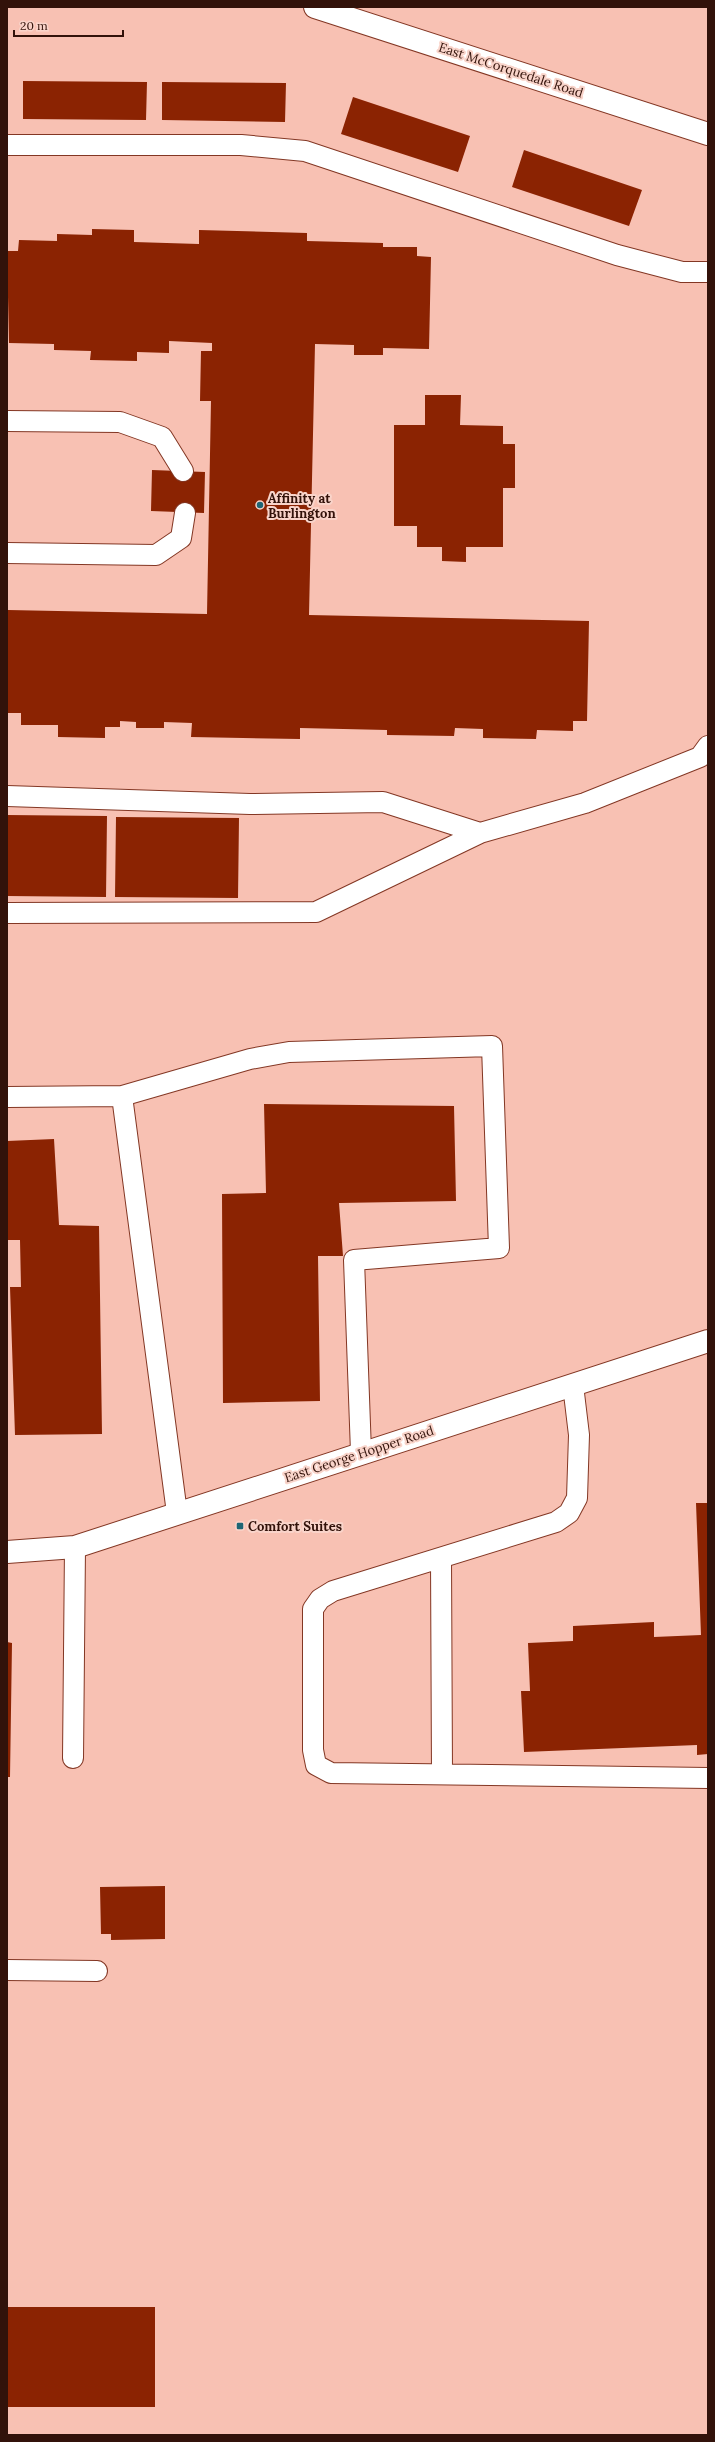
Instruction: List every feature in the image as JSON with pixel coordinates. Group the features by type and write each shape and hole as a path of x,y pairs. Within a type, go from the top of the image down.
{"street":[{"name":"East McCorquedale Road","path":"315,7 708,134"},
{"name":"East George Hopper Road","path":"7,1552 75,1547 361,1452 708,1341"}],"lane":[{"path":"7,145 241,145 305,151 617,254 682,272 708,272"},
{"path":"7,420 120,422 162,437 183,471"},
{"path":"7,554 156,555 181,538 185,513"},
{"path":"7,913 316,912 480,833 585,803 700,757 708,746"},
{"path":"7,796 250,804 383,802 480,833"},
{"path":"7,1097 122,1096 250,1059 289,1052 492,1046 499,1248 354,1260 361,1452"},
{"path":"122,1096 177,1513"},
{"path":"573,1385 579,1435 577,1498 574,1506 563,1518 556,1522 333,1591 320,1599 313,1609 313,1750 316,1765 331,1773 708,1778"},
{"path":"74,1758 75,1547"},
{"path":"441,1558 442,1774"},
{"path":"7,1970 97,1971"}],"building":[{"path":"23,81 147,82 146,120 23,119"},
{"path":"162,82 286,83 285,122 162,120"},
{"path":"353,97 470,136 458,172 341,134"},
{"path":"524,150 642,190 629,226 512,187"},
{"name":"Affinity at Burlington","path":"92,229 134,230 134,242 199,244 199,230 307,233 307,241 383,243 383,247 417,247 417,256 431,257 429,349 383,348 383,355 354,355 354,345 315,344 309,615 589,621 587,721 573,721 573,731 537,730 536,739 483,738 483,729 455,728 454,736 387,735 387,730 300,728 300,739 191,737 192,723 164,722 164,728 136,728 136,722 120,721 120,727 105,727 105,738 58,737 58,725 21,725 21,713 7,713 8,610 207,614 211,401 200,401 201,351 212,351 212,343 169,341 169,353 137,352 137,361 90,360 91,351 54,350 54,344 9,343 7,251 18,251 19,240 57,241 57,234 92,235"},
{"path":"425,395 461,395 460,425 503,426 503,444 515,444 515,488 503,488 503,547 466,547 466,562 442,561 442,547 417,547 417,526 394,526 394,425 425,425"},
{"path":"152,470 205,472 204,513 151,511"},
{"path":"7,815 107,816 106,897 7,896"},
{"path":"116,817 239,818 238,898 115,897"},
{"path":"264,1104 454,1106 456,1201 339,1203 343,1256 318,1256 320,1401 223,1403 222,1194 266,1193"},
{"path":"54,1139 59,1225 99,1226 102,1434 15,1435 10,1287 21,1287 20,1240 7,1240 7,1141"},
{"path":"696,1503 708,1503 708,1754 697,1755 697,1745 524,1752 521,1691 530,1691 528,1643 573,1641 573,1626 654,1622 654,1637 701,1635"},
{"path":"7,1642 12,1643 10,1777 7,1777"},
{"path":"165,1886 165,1939 111,1940 111,1934 101,1934 100,1887"},
{"path":"7,2307 155,2307 155,2407 7,2407"}],"place":[{"name":"Affinity at Burlington","path":"260,505"},
{"name":"Comfort Suites","path":"240,1526"}]}
